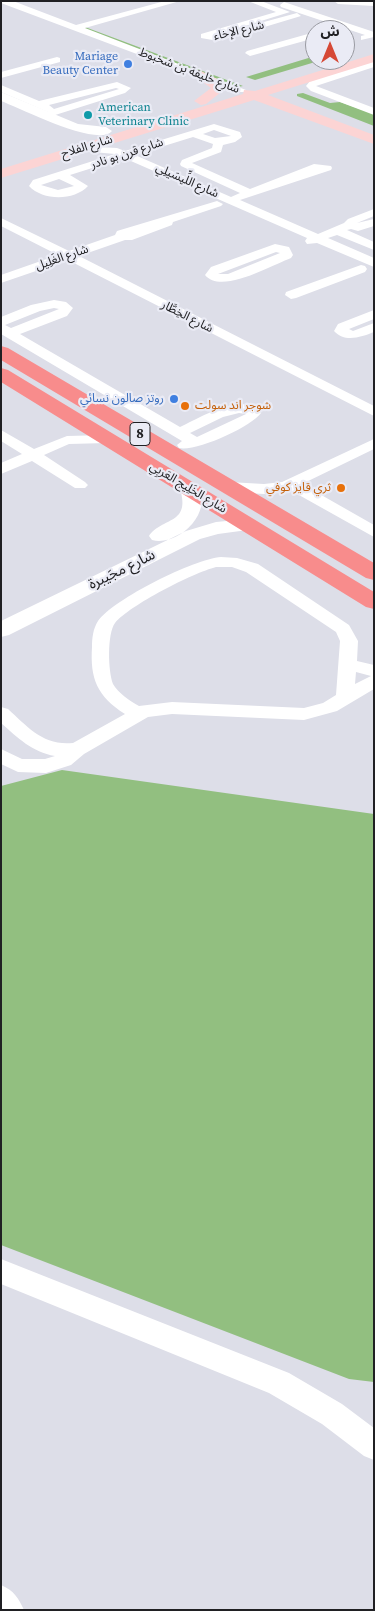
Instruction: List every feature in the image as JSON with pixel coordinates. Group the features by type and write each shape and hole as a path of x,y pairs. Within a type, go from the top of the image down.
{"highway":[{"name":"شارع الخَلِيج العَربِي","path":"1,352 374,573"},
{"name":"شارع الخَلِيج العَربِي","path":"1,374 374,602"}],"main road":[{"path":"355,54 372,46"},
{"name":"شارع الفلاح","path":"355,55 372,46"},
{"name":"شارع الفلاح","path":"1,174 82,148 116,144 216,107 253,91 322,70"},
{"name":"شارع الفلاح","path":"1,163 66,140 116,144 201,101 302,80 326,70"},
{"path":"199,74 218,89 201,101"},
{"path":"216,107 259,104 294,106 295,100 292,93 302,80"},
{"name":"شارع خليفة بن شخبوط","path":"253,91 374,131"},
{"name":"شارع خليفة بن شخبوط","path":"294,106 374,140"}],"street":[{"name":"شارع خليفة بن شخبوط","path":"4,1 126,50 253,91"},
{"name":"شارع خليفة بن شخبوط","path":"24,1 253,91"},
{"path":"75,28 176,1"},
{"name":"شارع الإخاء","path":"252,1 309,20"},
{"path":"273,1 371,34 372,46"},
{"path":"338,1 374,3"},
{"name":"شارع الإخاء","path":"285,12 204,36 218,38 297,16"},
{"name":"شارع الإخاء","path":"250,53 305,38"},
{"name":"شارع الإخاء","path":"355,38 372,46"},
{"path":"1,75 57,60"},
{"path":"374,64 313,83 311,86 314,89 374,112"},
{"path":"37,104 52,102 108,86 122,86 126,88 51,115"},
{"path":"1,88 50,110 51,115"},
{"path":"1,96 51,115 116,144"},
{"path":"1,104 63,132 66,140"},
{"name":"شارع قرن بو نادر","path":"61,175 116,144 183,136 214,127 237,136 236,138 218,142 217,150 185,164 248,193"},
{"path":"194,134 218,142"},
{"name":"شارع اللِّيسَيلِي","path":"116,144 229,200 374,263"},
{"name":"شارع اللِّيسَيلِي","path":"229,200 283,181"},
{"name":"شارع الغَلِيل","path":"1,280 122,237 121,234 217,204"},
{"path":"350,225 349,222 374,212"},
{"name":"شارع الخِطَّار","path":"1,221 374,412"},
{"path":"293,248 285,256 230,278 218,278 211,275 215,270 269,250 293,248 350,225 362,226 374,222"},
{"path":"338,231 374,246"},
{"path":"291,295 362,269"},
{"path":"374,314 343,327 341,331 353,335 374,327"},
{"path":"4,328 196,443"},
{"name":"شارع الخَلِيج العَربِي","path":"161,447 196,443 250,418 254,413 249,408 238,407 180,433"},
{"path":"67,440 74,418"},
{"path":"1,434 80,485"},
{"path":"1,469 67,440 107,439"},
{"name":"شارع الخَلِيج العَربِي","path":"194,467 196,443"},
{"path":"229,487 264,489 288,485 374,443"},
{"path":"279,517 278,498 288,485"},
{"path":"288,485 374,532"},
{"name":"شارع مجَيبرة","path":"1,613 173,530 187,518 192,509 194,499 190,489"},
{"name":"شارع مجَيبرة","path":"1,630 193,535 216,528 248,525"},
{"path":"137,713 120,702 103,681 101,650 103,629 110,617 121,608 205,565 227,562 247,566 343,628 349,640 345,699"},
{"path":"348,665 374,671"},
{"path":"1,755 18,765 36,767 56,764 77,749 137,713 162,707 304,714 322,710 345,699 374,681"},
{"path":"1,713 41,746 57,751 77,749"},
{"path":"18,765 35,759 41,746"},
{"path":"1,1271 279,1383 332,1414 374,1446"},
{"path":"1,1602 8,1610"}],"green space":[{"path":"85,27 243,86 238,87 81,29"},
{"path":"305,59 305,65 255,80 246,77"},
{"path":"303,93 330,103 340,102 374,114 374,126 297,96 297,94"},
{"path":"62,770 374,814 374,1382 349,1379 1,1245 1,786"}],"place":[{"name":"Mariage Beauty Center","path":"128,64"},
{"name":"American Veterinary Clinic","path":"88,115"},
{"name":"روتز صالون نسائي","path":"174,399"},
{"name":"شوجر اند سولت","path":"185,406"},
{"name":"ثري قايز كوفي","path":"341,488"}]}
